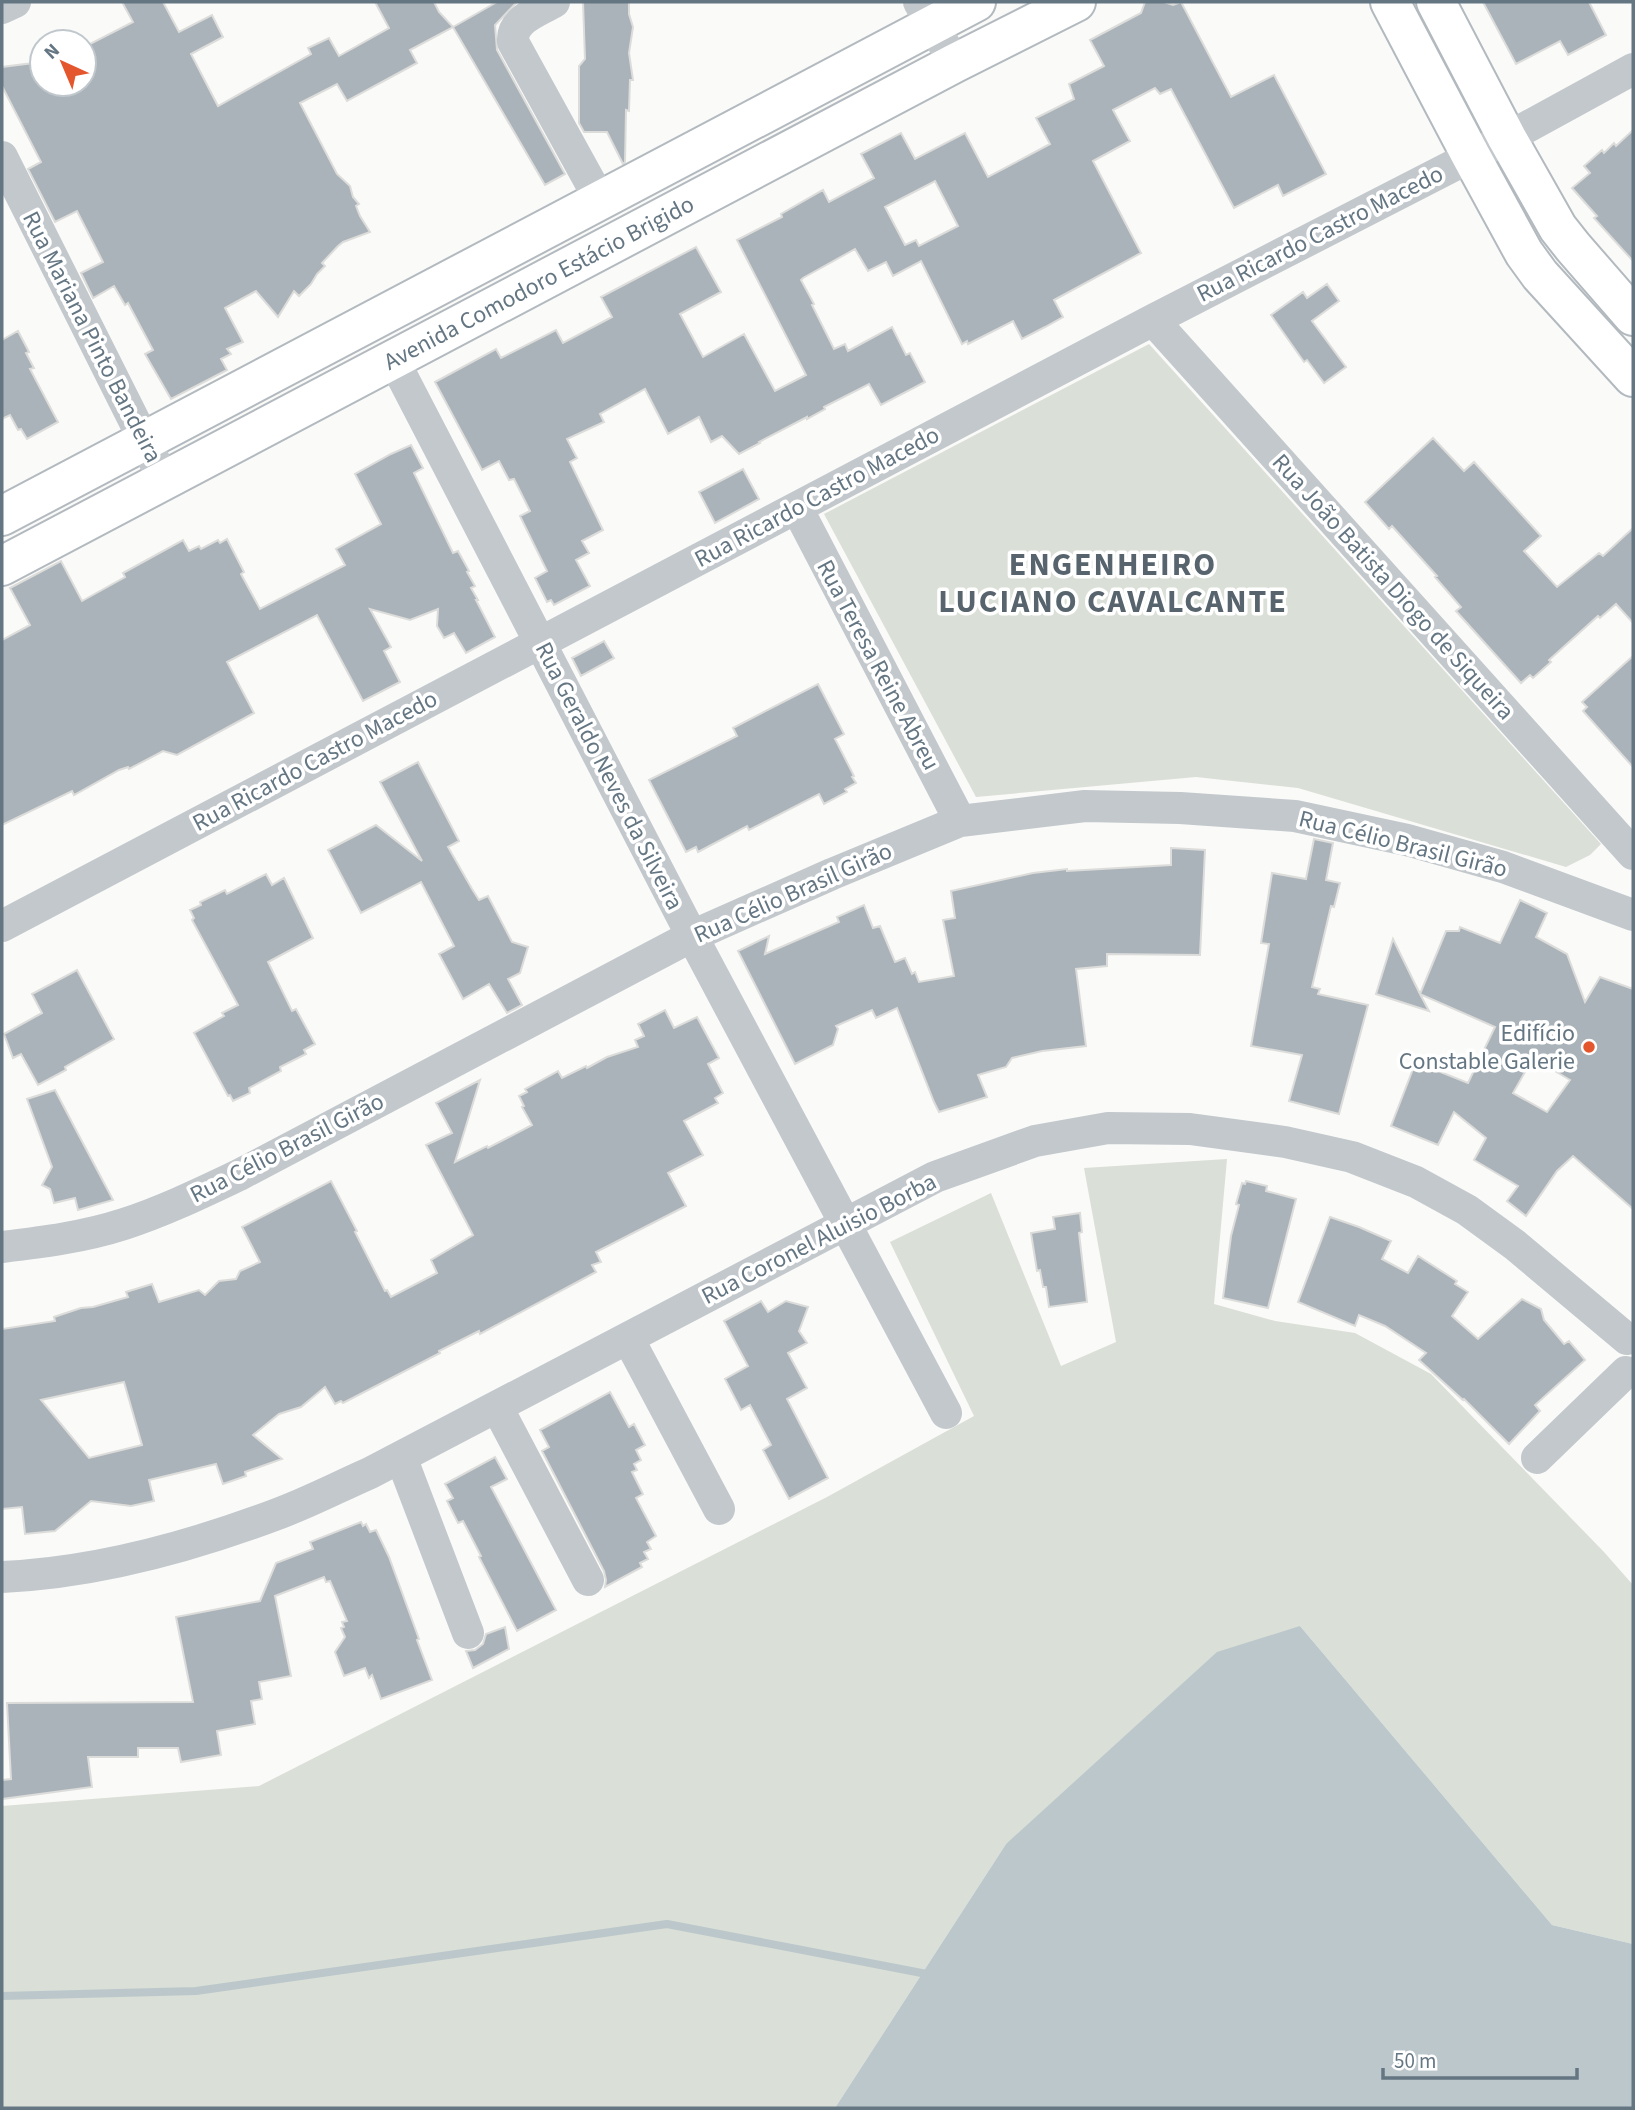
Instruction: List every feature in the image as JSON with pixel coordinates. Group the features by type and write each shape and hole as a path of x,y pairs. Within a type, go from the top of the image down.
{"main road":[{"name":"Avenida Comodoro Estácio Brigido","path":"2,516 600,200 926,13 976,2"},
{"name":"Avenida Comodoro Estácio Brigido","path":"2,566 955,63 1076,2"},
{"path":"1390,2 1524,253 1540,275 1633,377"},
{"path":"1436,2 1558,229 1630,312 1597,336"}],"street":[{"path":"2,8 15,2"},
{"path":"554,2 518,23 512,33 513,42 600,200"},
{"path":"926,13 955,63"},
{"name":"Rua Ricardo Castro Macedo","path":"2,926 1153,320 1507,138 1633,69"},
{"name":"Rua Mariana Pinto Bandeira","path":"2,157 164,480"},
{"name":"Rua João Batista Diogo de Siqueira","path":"1153,320 1633,855"},
{"name":"Rua Geraldo Neves da Silveira","path":"393,359 692,936 946,1413"},
{"name":"Rua Teresa Reine Abreu","path":"797,508 960,821"},
{"name":"Rua Célio Brasil Girão","path":"2,1247 62,1240 124,1224 173,1206 239,1175 692,936 960,821 1084,806 1180,807 1295,816 1407,840 1503,867 1633,915"},
{"name":"Rua Coronel Aluisio Borba","path":"2,1577 56,1573 129,1558 201,1540 275,1516 370,1473 935,1177 1034,1141 1108,1128 1191,1129 1284,1142 1352,1157 1416,1182 1468,1210 1630,1337"},
{"path":"1537,1458 1630,1375 1621,1361 1622,1350 1630,1337"},
{"path":"628,1338 719,1509"},
{"path":"497,1406 588,1580"},
{"path":"401,1457 468,1633"}],"shaded area":[{"path":"1149,344 1601,844 1590,855 1566,867 1298,788 1196,777 976,797 824,514"},
{"path":"1227,1159 1214,1304 1275,1321 1355,1333 1431,1374 1633,1585 1633,1944 1552,1925 1300,1626 1006,1844 835,2108 2,2108 2,1806 259,1786 827,1497 974,1416 890,1242 991,1193 1061,1366 1116,1342 1084,1168"},
{"path":"1300,1626 1552,1925 1633,1944 1633,2108 835,2108 1006,1844 1217,1652"}],"building":[{"path":"122,2 163,2 179,32 212,15 223,37 191,54 218,106 311,54 308,48 329,38 339,56 389,28 375,2 434,2 453,27 410,50 417,63 347,101 337,84 300,103 337,174 350,186 353,197 359,204 356,206 360,216 370,232 338,246 322,263 325,266 311,284 299,296 294,291 278,317 256,291 225,308 243,342 227,349 231,354 221,359 227,370 171,399 145,354 153,350 128,303 125,305 114,286 93,298 81,273 103,262 77,211 55,222 28,169 41,162 2,86 2,67 28,64 28,98 98,98 98,40 133,22"},
{"path":"497,2 517,2 495,25 497,50 565,174 545,185 453,27"},
{"path":"583,2 629,2 633,27 629,53 633,80 630,80 629,111 626,110 623,164 607,132 584,132 579,123 579,66 585,59"},
{"path":"1145,2 1173,5 1181,2 1231,97 1274,75 1326,174 1283,196 1278,185 1234,208 1171,89 1160,94 1155,88 1113,110 1130,141 1093,161 1141,253 1054,300 1063,317 1022,339 1013,321 968,344 967,341 962,344 921,261 893,276 886,262 868,271 855,249 801,280 834,349 845,344 848,351 892,327 906,355 910,353 925,382 881,405 869,384 739,454 722,436 711,442 699,417 668,434 645,389 600,414 604,422 567,439 577,458 570,462 603,530 582,541 589,553 576,560 590,586 554,605 551,600 547,602 535,578 547,571 520,516 530,511 514,479 509,480 499,461 482,470 435,382 496,349 501,358 556,330 563,343 612,317 601,297 696,247 721,292 680,314 703,357 744,334 775,391 806,375 737,240 782,217 781,214 823,190 829,202 874,178 861,154 901,133 915,159 965,133 988,177 1050,144 1036,118 1074,99 1069,84 1104,66 1090,40 1141,13","holes":["935,181 958,226 919,246 916,240 905,245 885,207"]},
{"path":"1483,2 1589,2 1606,35 1568,55 1560,41 1516,64"},
{"path":"1633,130 1633,261 1594,218 1597,216 1572,188 1590,173 1584,166 1602,150 1604,153 1614,143 1616,146"},
{"path":"1327,284 1339,301 1312,321 1346,367 1324,383 1307,360 1304,362 1271,315 1303,292 1307,298"},
{"path":"18,331 29,352 26,353 34,368 30,369 58,422 27,439 21,429 18,430 10,415 2,419 2,340"},
{"path":"1433,438 1464,471 1474,462 1541,536 1524,551 1557,587 1599,553 1603,556 1633,528 1633,623 1616,604 1600,618 1598,616 1533,678 1530,675 1521,683 1456,611 1461,607 1435,577 1437,576 1392,526 1389,529 1365,502"},
{"path":"411,445 423,468 414,473 453,553 458,551 469,571 467,572 475,586 471,588 495,637 466,653 454,633 444,638 437,626 438,609 410,620 370,609 391,647 384,651 400,682 363,701 317,615 227,662 254,713 177,755 163,751 129,769 119,770 74,795 72,791 2,825 2,640 30,625 10,588 61,561 82,601 125,577 123,573 183,540 189,551 227,539 244,572 241,574 260,609 345,565 336,549 381,524 355,474"},
{"path":"743,469 759,499 715,523 699,492"},
{"path":"604,641 614,658 581,676 572,658"},
{"path":"1633,656 1633,767 1583,711 1587,707 1582,702"},
{"path":"818,684 844,734 835,739 856,783 845,789 847,792 824,804 819,794 749,830 747,826 698,852 696,847 686,852 649,780 737,736 733,728"},
{"path":"418,762 459,841 448,847 472,889 479,900 488,896 512,942 528,947 520,973 508,979 522,1005 507,1013 489,984 463,999 439,954 454,946 421,882 361,913 328,850 376,825 422,861 380,782"},
{"path":"1314,839 1333,843 1326,880 1340,883 1334,907 1331,906 1312,987 1320,989 1318,994 1368,1005 1339,1114 1289,1101 1302,1055 1251,1046 1269,944 1261,943 1272,873 1306,879"},
{"path":"1171,848 1205,850 1200,955 1107,954 1107,966 1076,969 1086,1046 1042,1051 1012,1058 1006,1067 978,1075 987,1097 939,1112 897,1008 876,1018 872,1010 836,1026 838,1029 833,1045 795,1064 738,951 769,936 765,954 839,922 837,917 864,905 873,928 880,926 895,962 905,958 919,982 954,976 943,920 955,918 951,891 1033,873 1171,865"},
{"path":"266,874 272,885 284,878 313,938 268,962 292,1011 296,1009 315,1044 304,1050 306,1054 280,1067 281,1071 249,1088 250,1093 233,1101 194,1033 238,1005 192,920 194,918 190,910 225,890 227,894"},
{"path":"1520,900 1547,913 1536,937 1567,954 1585,1002 1600,977 1633,989 1633,1209 1573,1156 1557,1171 1526,1216 1507,1201 1518,1186 1474,1160 1486,1138 1454,1112 1438,1145 1391,1126 1413,1069 1416,1070 1418,1063 1468,1083 1495,1027 1420,994 1446,931 1459,931 1460,927 1500,943","holes":["1533,1058 1570,1080 1547,1112 1513,1093"]},
{"path":"1393,939 1420,994 1429,1011 1376,994"},
{"path":"77,970 114,1039 38,1085 21,1054 13,1058 4,1034 42,1013 32,994"},
{"path":"665,1010 674,1028 697,1017 719,1058 708,1064 723,1093 715,1098 718,1103 684,1121 703,1155 668,1173 686,1206 596,1252 601,1262 592,1265 596,1272 480,1334 479,1331 439,1351 440,1353 343,1403 341,1401 335,1404 325,1387 301,1407 279,1414 253,1435 282,1459 245,1472 246,1476 223,1484 216,1464 149,1480 154,1501 131,1506 91,1501 55,1531 25,1534 22,1507 2,1509 2,1329 55,1321 54,1317 128,1297 126,1292 152,1284 159,1302 199,1290 205,1295 219,1281 236,1279 240,1271 260,1262 242,1227 331,1181 385,1291 387,1290 391,1297 437,1273 431,1260 473,1235 426,1145 452,1133 436,1103 480,1080 455,1162 532,1125 519,1096 527,1092 525,1089 558,1071 562,1078 607,1057 638,1047 635,1040 644,1036 638,1024","holes":["124,1382 142,1445 89,1458 41,1400"]},
{"path":"55,1090 113,1200 78,1210 75,1198 54,1203 50,1189 42,1185 52,1167 27,1099"},
{"path":"1246,1181 1267,1186 1266,1191 1296,1199 1268,1308 1223,1298 1231,1236 1239,1205 1236,1204 1242,1183 1245,1184"},
{"path":"1080,1213 1082,1232 1079,1233 1087,1302 1049,1307 1046,1287 1043,1287 1040,1270 1037,1271 1031,1233 1055,1229 1053,1217"},
{"path":"1330,1217 1391,1241 1382,1259 1408,1273 1418,1256 1457,1281 1455,1284 1468,1292 1452,1316 1478,1339 1522,1299 1541,1309 1544,1320 1564,1344 1569,1341 1585,1360 1535,1405 1540,1411 1509,1444 1464,1399 1419,1360 1426,1353 1385,1326 1359,1315 1355,1326 1298,1302"},
{"path":"761,1301 768,1312 786,1301 808,1307 799,1331 807,1343 788,1353 807,1388 787,1399 828,1478 789,1499 763,1450 771,1445 750,1405 741,1410 725,1379 748,1366 724,1321"},
{"path":"610,1392 629,1427 634,1424 645,1445 636,1450 641,1460 634,1464 637,1470 632,1472 643,1494 636,1498 656,1536 647,1542 651,1549 644,1552 648,1559 640,1563 642,1567 605,1587 604,1571 542,1451 549,1447 540,1430"},
{"path":"495,1457 507,1479 491,1487 556,1610 517,1631 463,1521 458,1523 447,1501 453,1498 445,1484"},
{"path":"361,1522 363,1526 366,1524 370,1532 376,1530 389,1557 432,1680 381,1699 372,1675 369,1678 365,1668 344,1676 335,1652 345,1637 341,1628 344,1627 342,1622 347,1621 330,1581 326,1582 324,1577 275,1596 291,1676 259,1682 262,1699 251,1701 255,1724 217,1731 221,1755 181,1762 178,1748 138,1748 138,1757 88,1757 92,1787 2,1799 2,1780 11,1779 7,1703 193,1702 176,1617 260,1601 276,1563 313,1549 310,1542"},
{"path":"505,1627 509,1649 473,1668 466,1651 475,1650 483,1644 486,1634"}],"waterway":[{"path":"2,1996 196,1991 667,1924 932,1975"}],"place":[{"name":"Edifício Constable Galerie","path":"1589,1047"}],"district":[{"name":"ENGENHEIRO LUCIANO CAVALCANTE","path":"1113,584"}]}
